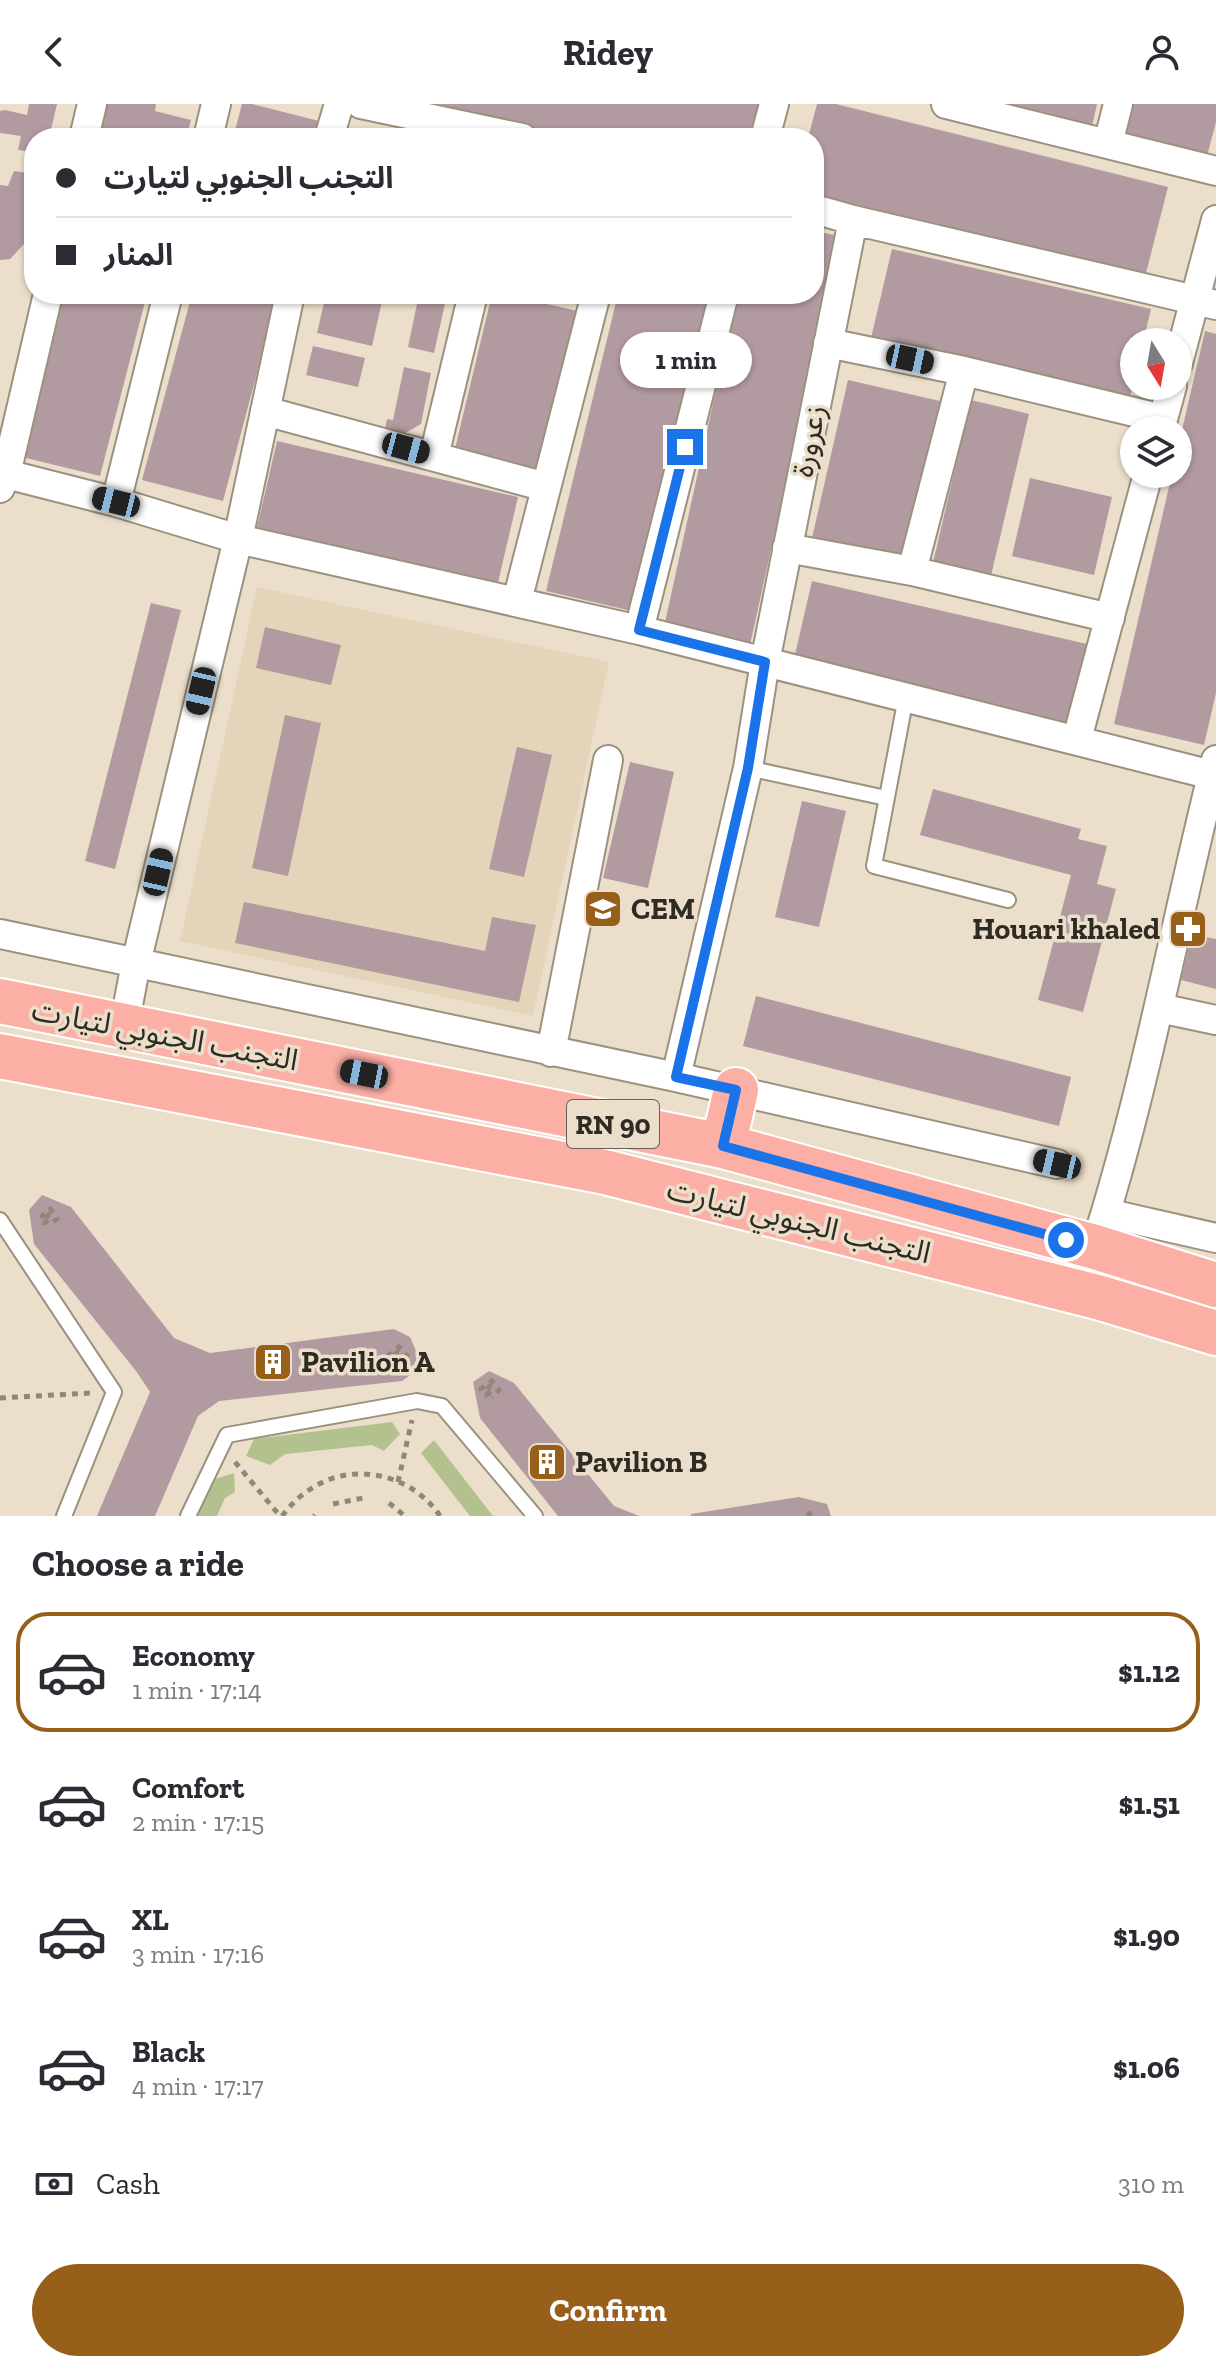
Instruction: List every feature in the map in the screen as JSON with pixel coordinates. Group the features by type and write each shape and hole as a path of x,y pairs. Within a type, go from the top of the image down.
{"highway":[{"name":"التجنب الجنوبي لتيارت","path":"0,1001 723,1146 1100,1230 1216,1285"},
{"name":"التجنب الجنوبي لتيارت","path":"0,1056 605,1172 1101,1298 1216,1333"},
{"path":"723,1146 736,1090"}],"street":[{"path":"86,128 92,104"},
{"path":"210,128 216,104"},
{"path":"332,128 339,104"},
{"path":"361,104 475,128"},
{"path":"768,128 774,104"},
{"path":"946,104 991,109 1108,144 1216,171"},
{"path":"1108,144 1118,104"},
{"path":"824,212 1205,303"},
{"name":"زعرورة","path":"676,1077 748,768 765,662 853,220"},
{"path":"1192,332 1205,303 1216,220"},
{"path":"45,304 2,472 238,539 517,601 1077,739 1214,768 1159,1008 1100,1230 1216,1238"},
{"path":"116,502 166,304"},
{"path":"124,1026 136,963 238,539 288,304"},
{"path":"434,456 471,304"},
{"path":"517,601 593,304"},
{"path":"639,630 721,304"},
{"path":"828,343 964,371 1128,416"},
{"path":"912,571 964,371"},
{"path":"265,411 546,487"},
{"path":"1077,739 1144,488"},
{"path":"787,548 912,571 1110,618"},
{"path":"551,1052 608,760"},
{"path":"0,934 736,1090 1057,1164"},
{"path":"1159,1008 1216,1020"}],"lane":[{"path":"906,697 874,866 1008,900"},
{"path":"748,768 886,798"},
{"path":"0,1220 114,1392 64,1516"},
{"path":"188,1516 227,1435 417,1401 442,1406 535,1516"}],"path":[{"path":"45,1218 49,1215 51,1218 44,1223 40,1218 50,1209 57,1219 49,1225"},
{"path":"394,1355 398,1352 401,1355 394,1361 389,1355 399,1347 407,1356 398,1363"},
{"path":"487,1389 490,1386 493,1389 486,1395 481,1389 492,1381 499,1390 491,1397"},
{"path":"0,1398 114,1392"},
{"path":"398,1482 417,1401"},
{"path":"222,1446 281,1516 309,1489 327,1480 366,1474 386,1476 421,1494 440,1516"},
{"path":"333,1504 368,1497"},
{"path":"389,1503 405,1516"},
{"path":"807,1516 812,1512 815,1516"}],"shaded area":[{"path":"257,587 609,662 533,1016 180,941"}],"green space":[{"path":"392,1422 400,1434 384,1451 372,1445 285,1454 270,1465 246,1456 254,1439"},
{"path":"434,1440 493,1516 470,1516 421,1453"},
{"path":"234,1473 235,1492 225,1498 217,1516 197,1516 215,1479"}],"building":[{"path":"29,104 57,104 51,128 24,128 24,151 18,150 21,136 0,133 0,111 27,115"},
{"path":"107,104 156,104 155,111 191,120 189,128 101,128"},
{"path":"242,104 323,122 322,128 236,128"},
{"path":"439,104 760,104 754,128 529,128"},
{"path":"817,104 836,104 1168,187 1145,277 824,197 824,128 811,128"},
{"path":"1012,104 1097,104 1092,126 1011,109"},
{"path":"1129,104 1216,104 1216,122 1207,156 1121,134"},
{"path":"14,171 24,172 24,244 10,259 0,260 0,185 8,186"},
{"path":"824,233 840,236 750,645 664,627 735,304 824,304"},
{"path":"892,249 1151,309 1146,328 1120,328 1120,395 871,338"},
{"path":"56,304 144,304 100,476 18,456"},
{"path":"189,304 275,304 223,501 142,480"},
{"path":"324,304 381,304 372,346 317,333"},
{"path":"417,304 445,304 434,353 408,347"},
{"path":"490,304 547,304 578,311 540,473 454,453"},
{"path":"616,304 711,304 636,612 546,591"},
{"path":"1205,331 1216,334 1216,693 1204,745 1114,724 1169,488 1192,488 1192,416 1185,416 1189,400 1192,400 1192,387"},
{"path":"313,346 365,358 358,387 306,375"},
{"path":"404,367 431,373 421,424 400,436 384,434 387,419 393,420"},
{"path":"848,380 940,401 903,559 812,538"},
{"path":"971,400 1029,414 990,580 932,567"},
{"path":"277,441 518,497 497,587 256,532"},
{"path":"1030,478 1112,497 1094,575 1012,556"},
{"path":"812,581 1087,644 1068,726 793,663"},
{"path":"151,603 181,610 115,869 85,861"},
{"path":"265,627 341,645 331,685 256,668"},
{"path":"285,715 321,723 288,876 252,868"},
{"path":"517,747 552,755 524,877 489,869"},
{"path":"630,762 674,772 648,888 603,878"},
{"path":"933,789 1081,829 1078,839 1107,846 1097,884 1116,889 1083,1012 1038,1000 1071,875 920,835"},
{"path":"802,801 846,811 819,927 775,917"},
{"path":"244,902 485,951 492,917 536,925 519,1002 235,943"},
{"path":"1192,934 1216,939 1216,989 1181,980"},
{"path":"756,996 1071,1077 1059,1126 743,1046"},
{"name":"Pavilion A","path":"42,1195 71,1207 174,1338 210,1353 394,1329 410,1337 417,1353 416,1371 402,1381 219,1401 198,1416 155,1516 97,1516 150,1392 34,1244 29,1210"},
{"name":"Pavilion B","path":"489,1371 514,1383 614,1506 639,1516 558,1516 480,1418 473,1382"},
{"name":"Pavilion B","path":"799,1497 827,1504 831,1516 691,1516 691,1514"}],"place":[{"name":"CEM","path":"603,909"},
{"name":"Houari khaled","path":"1188,929"},
{"name":"Pavilion A","path":"273,1362"},
{"name":"Pavilion B","path":"547,1462"}],"route":[{"path":"685,447 639,630 765,662 748,768 676,1077 736,1090 723,1146 1066,1240"}]}
